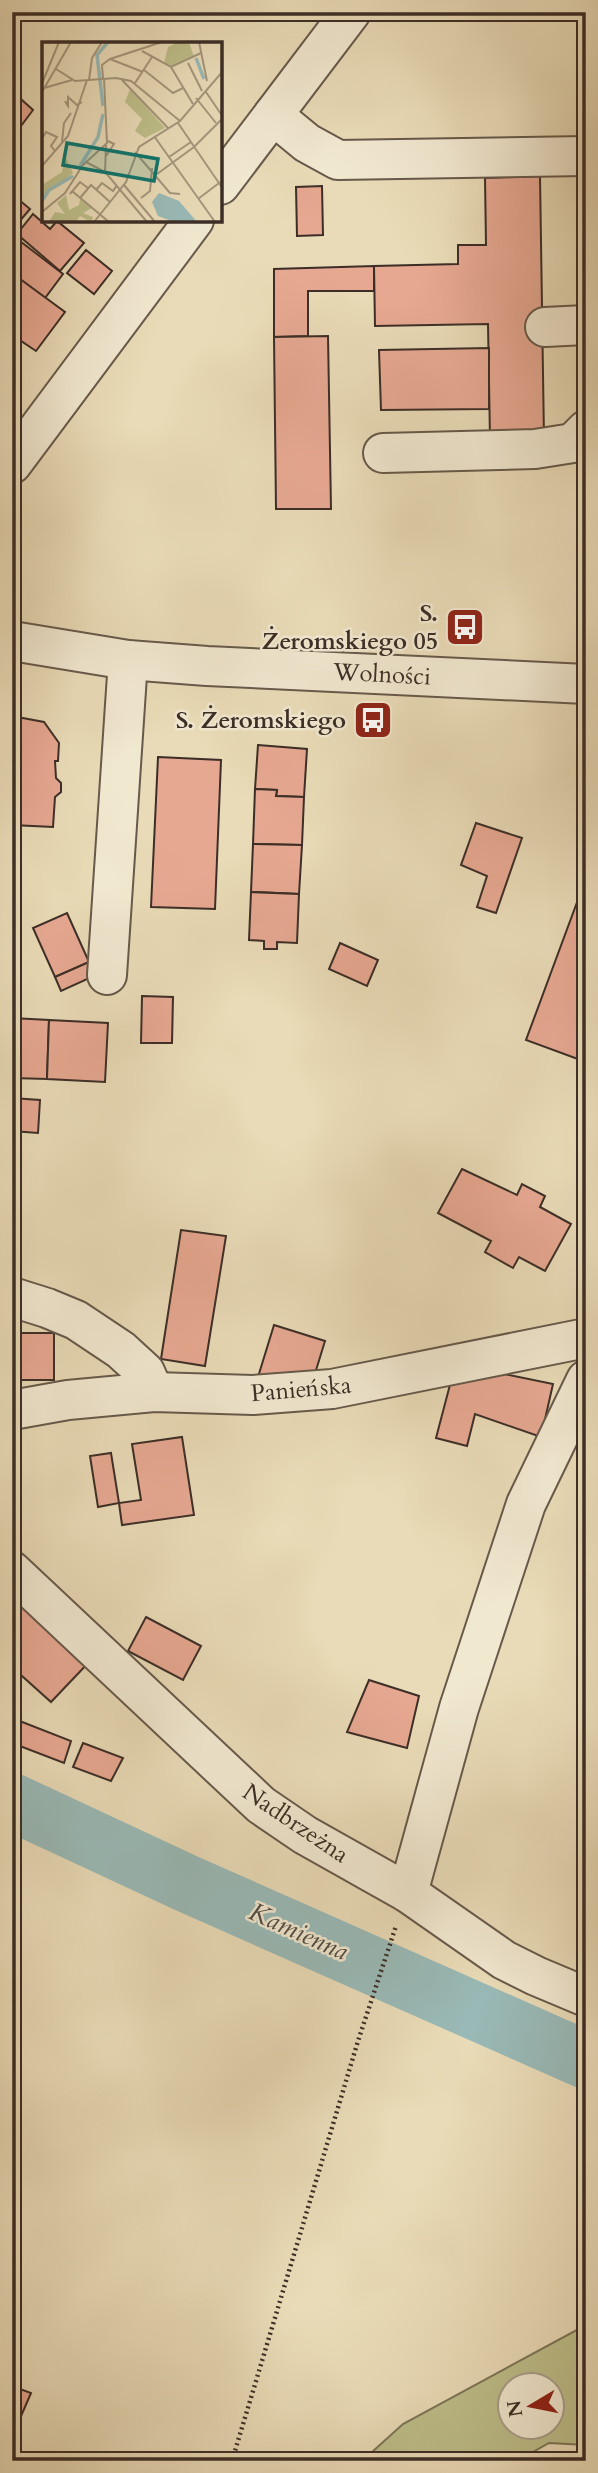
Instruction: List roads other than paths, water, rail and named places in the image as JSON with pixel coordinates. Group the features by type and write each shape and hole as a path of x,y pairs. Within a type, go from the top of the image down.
{"street":[{"path":"222,182 351,12"},
{"path":"273,115 307,143 338,160 586,156"},
{"path":"12,464 193,222"},
{"path":"545,327 586,325"},
{"path":"383,453 536,449 573,443 586,430"},
{"name":"Wolności","path":"12,641 128,660 207,666 586,684"},
{"path":"107,975 128,660"},
{"path":"12,1297 76,1320 121,1350 145,1372 153,1392"},
{"name":"Panieńska","path":"12,1410 153,1392 253,1395 332,1389 586,1338"},
{"path":"403,1906 459,1708 526,1504 586,1380"},
{"name":"Nadbrzeżna","path":"12,1571 261,1805 403,1906 536,1976 586,1997"}],"waterway":[{"name":"Kamienna","path":"12,1802 188,1884 586,2060"}],"place":[{"name":"S. Żeromskiego 05","path":"465,627"},
{"name":"S. Żeromskiego","path":"373,720"}]}
